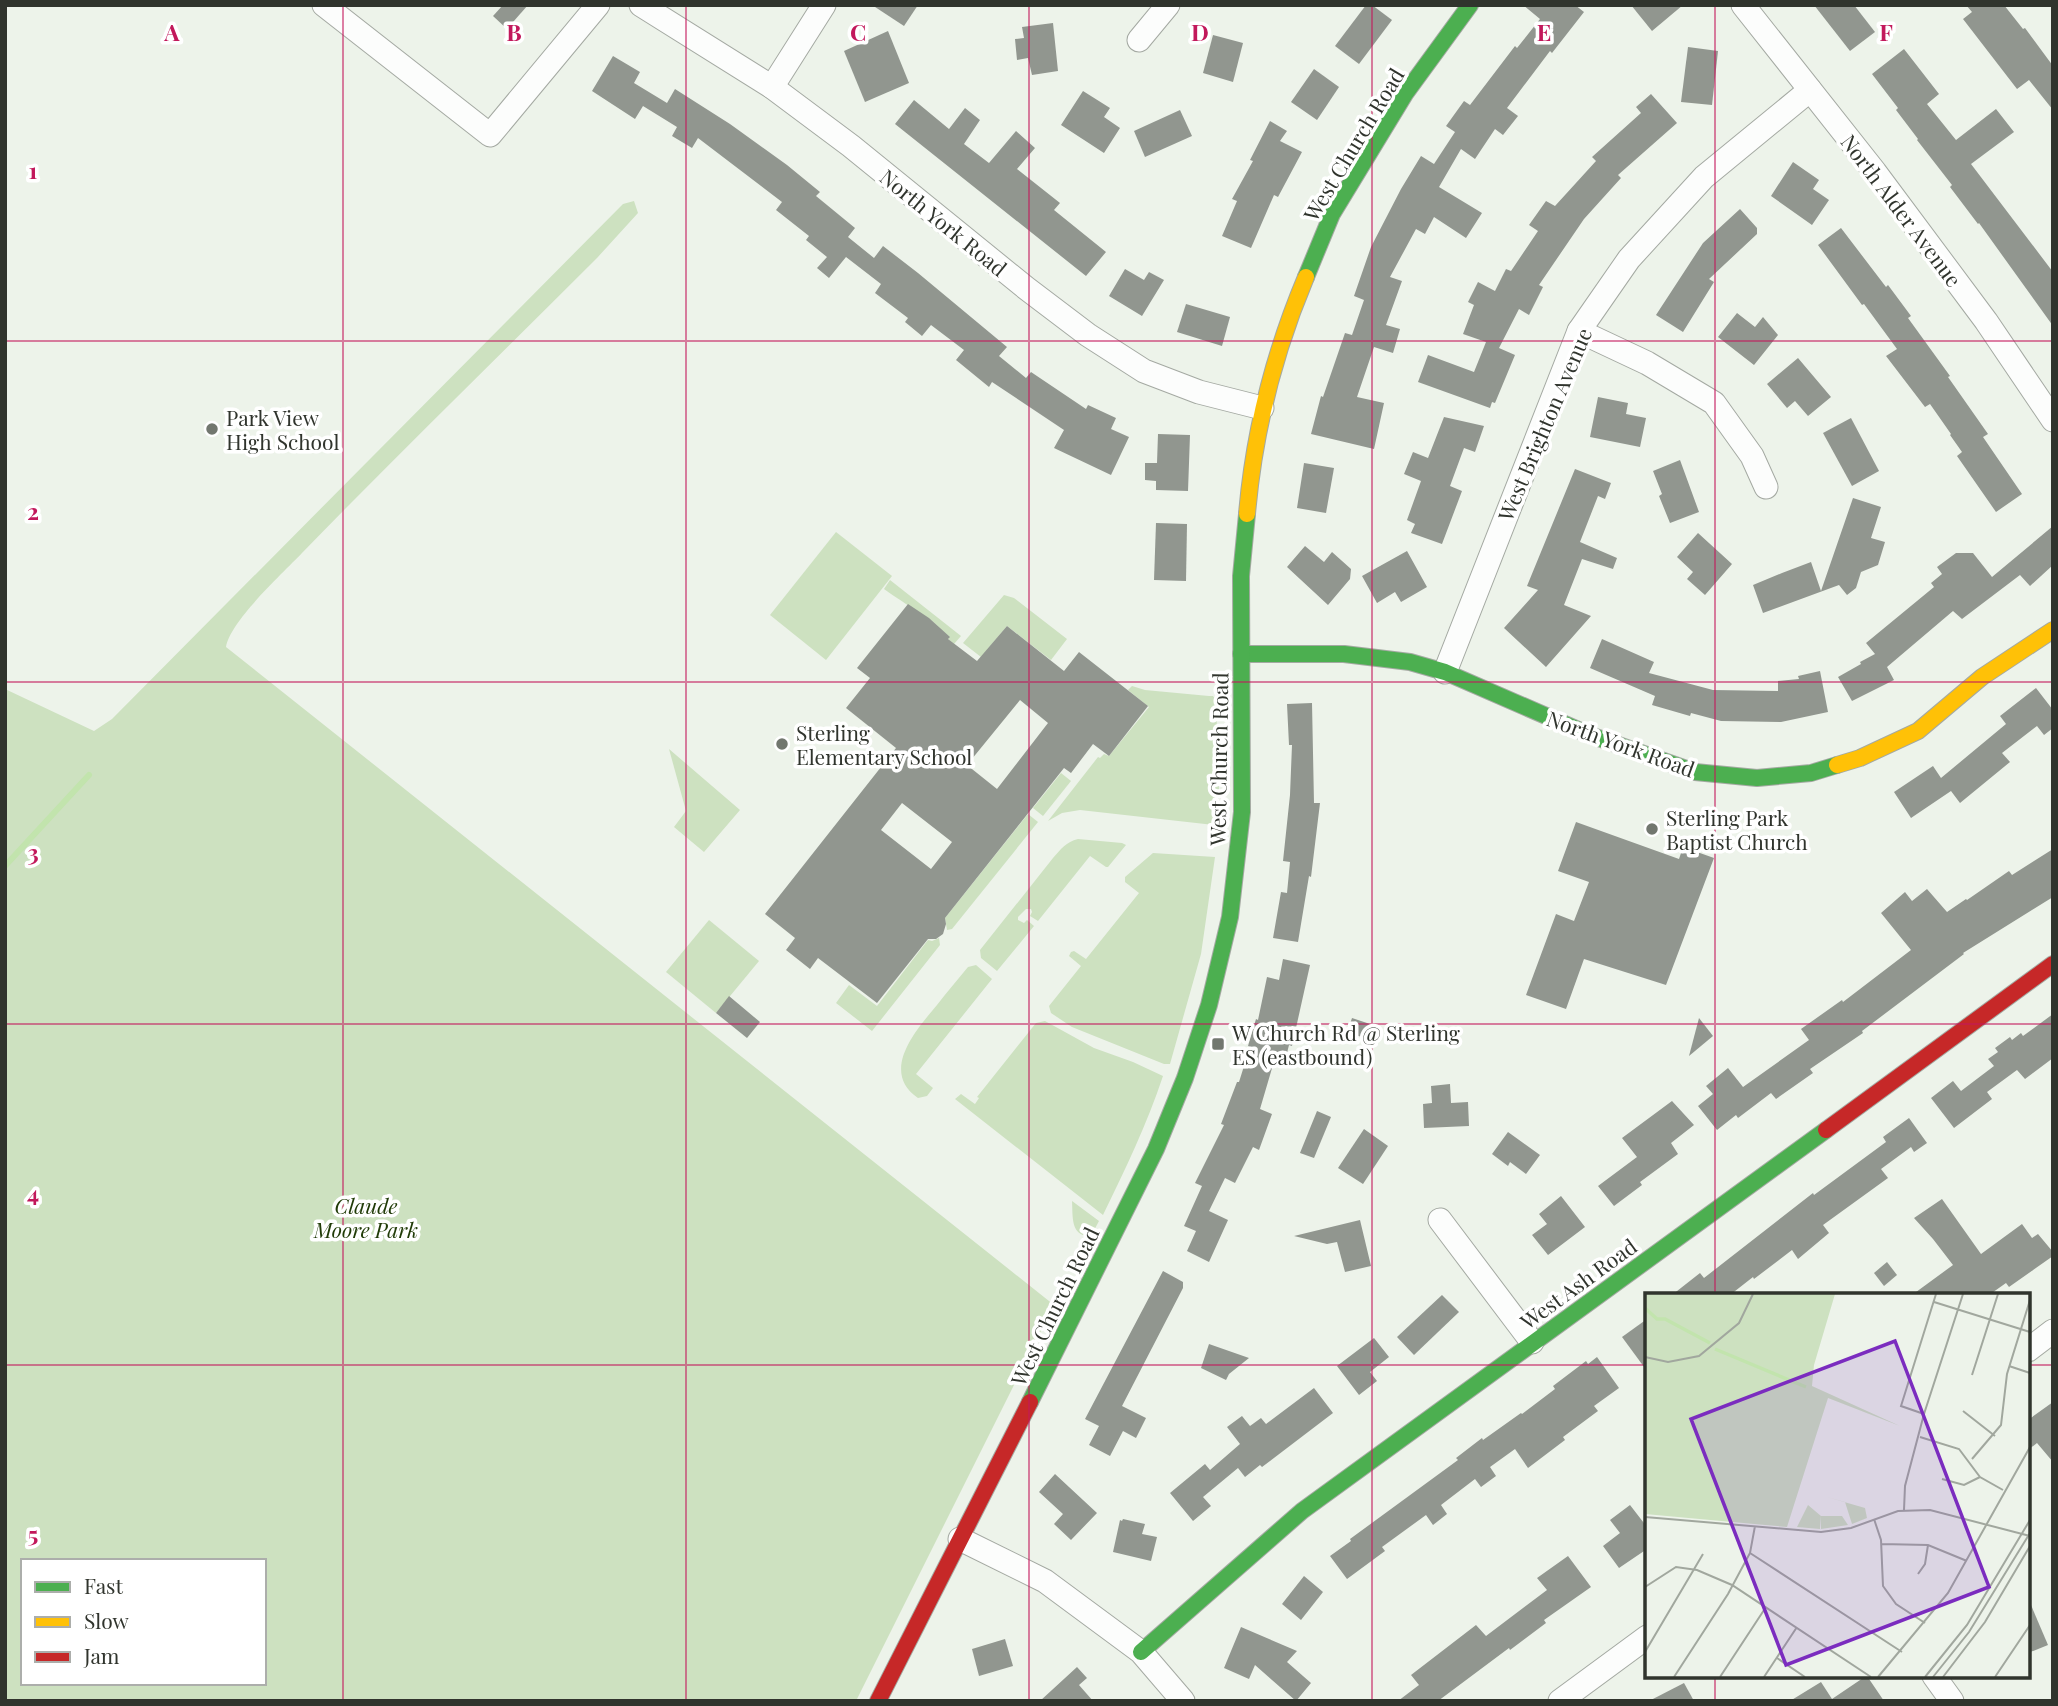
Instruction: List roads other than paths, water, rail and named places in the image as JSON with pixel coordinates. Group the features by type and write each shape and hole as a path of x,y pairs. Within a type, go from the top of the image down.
{"street":[{"path":"324,5 490,135 598,5"},
{"name":"North York Road","path":"641,5 772,88 851,146 1088,335 1144,371 1199,392 1262,408"},
{"path":"772,88 824,5"},
{"path":"1139,40 1168,5"},
{"name":"West Church Road","path":"878,1701 1156,1149 1185,1078 1209,1005 1230,917 1240,832 1241,576 1254,452 1262,408 1287,321 1332,214 1405,94 1470,5"},
{"name":"North Alder Avenue","path":"1743,5 1875,172 1986,321 2053,421"},
{"name":"West Brighton Avenue","path":"1445,672 1579,331 1629,259 1704,177 1810,90"},
{"path":"1579,331 1647,363 1714,403 1752,456 1766,487"},
{"name":"North York Road","path":"1241,654 1344,654 1410,662 1445,672 1590,735 1695,772 1757,778 1811,773 1860,758 1918,731 1982,677 2053,630"},
{"name":"West Ash Road","path":"1141,1652 1303,1511 2053,964"},
{"path":"1440,1220 1532,1342"},
{"path":"2030,1348 2053,1331"},
{"path":"960,1539 1045,1581 1141,1652 1183,1701"},
{"path":"1575,1696 1645,1639"},
{"path":"1935,1678 1952,1701"}],"waterway":[{"path":"5,866 89,775"}],"place":[{"name":"Park View High School","path":"212,429"},
{"name":"Sterling Elementary School","path":"782,744"},
{"name":"Sterling Park Baptist Church","path":"1652,829"},
{"name":"W Church Rd @ Sterling ES (eastbound)","path":"1218,1044"}],"park label":[{"name":"Claude Moore Park","path":"366,1217"}]}
